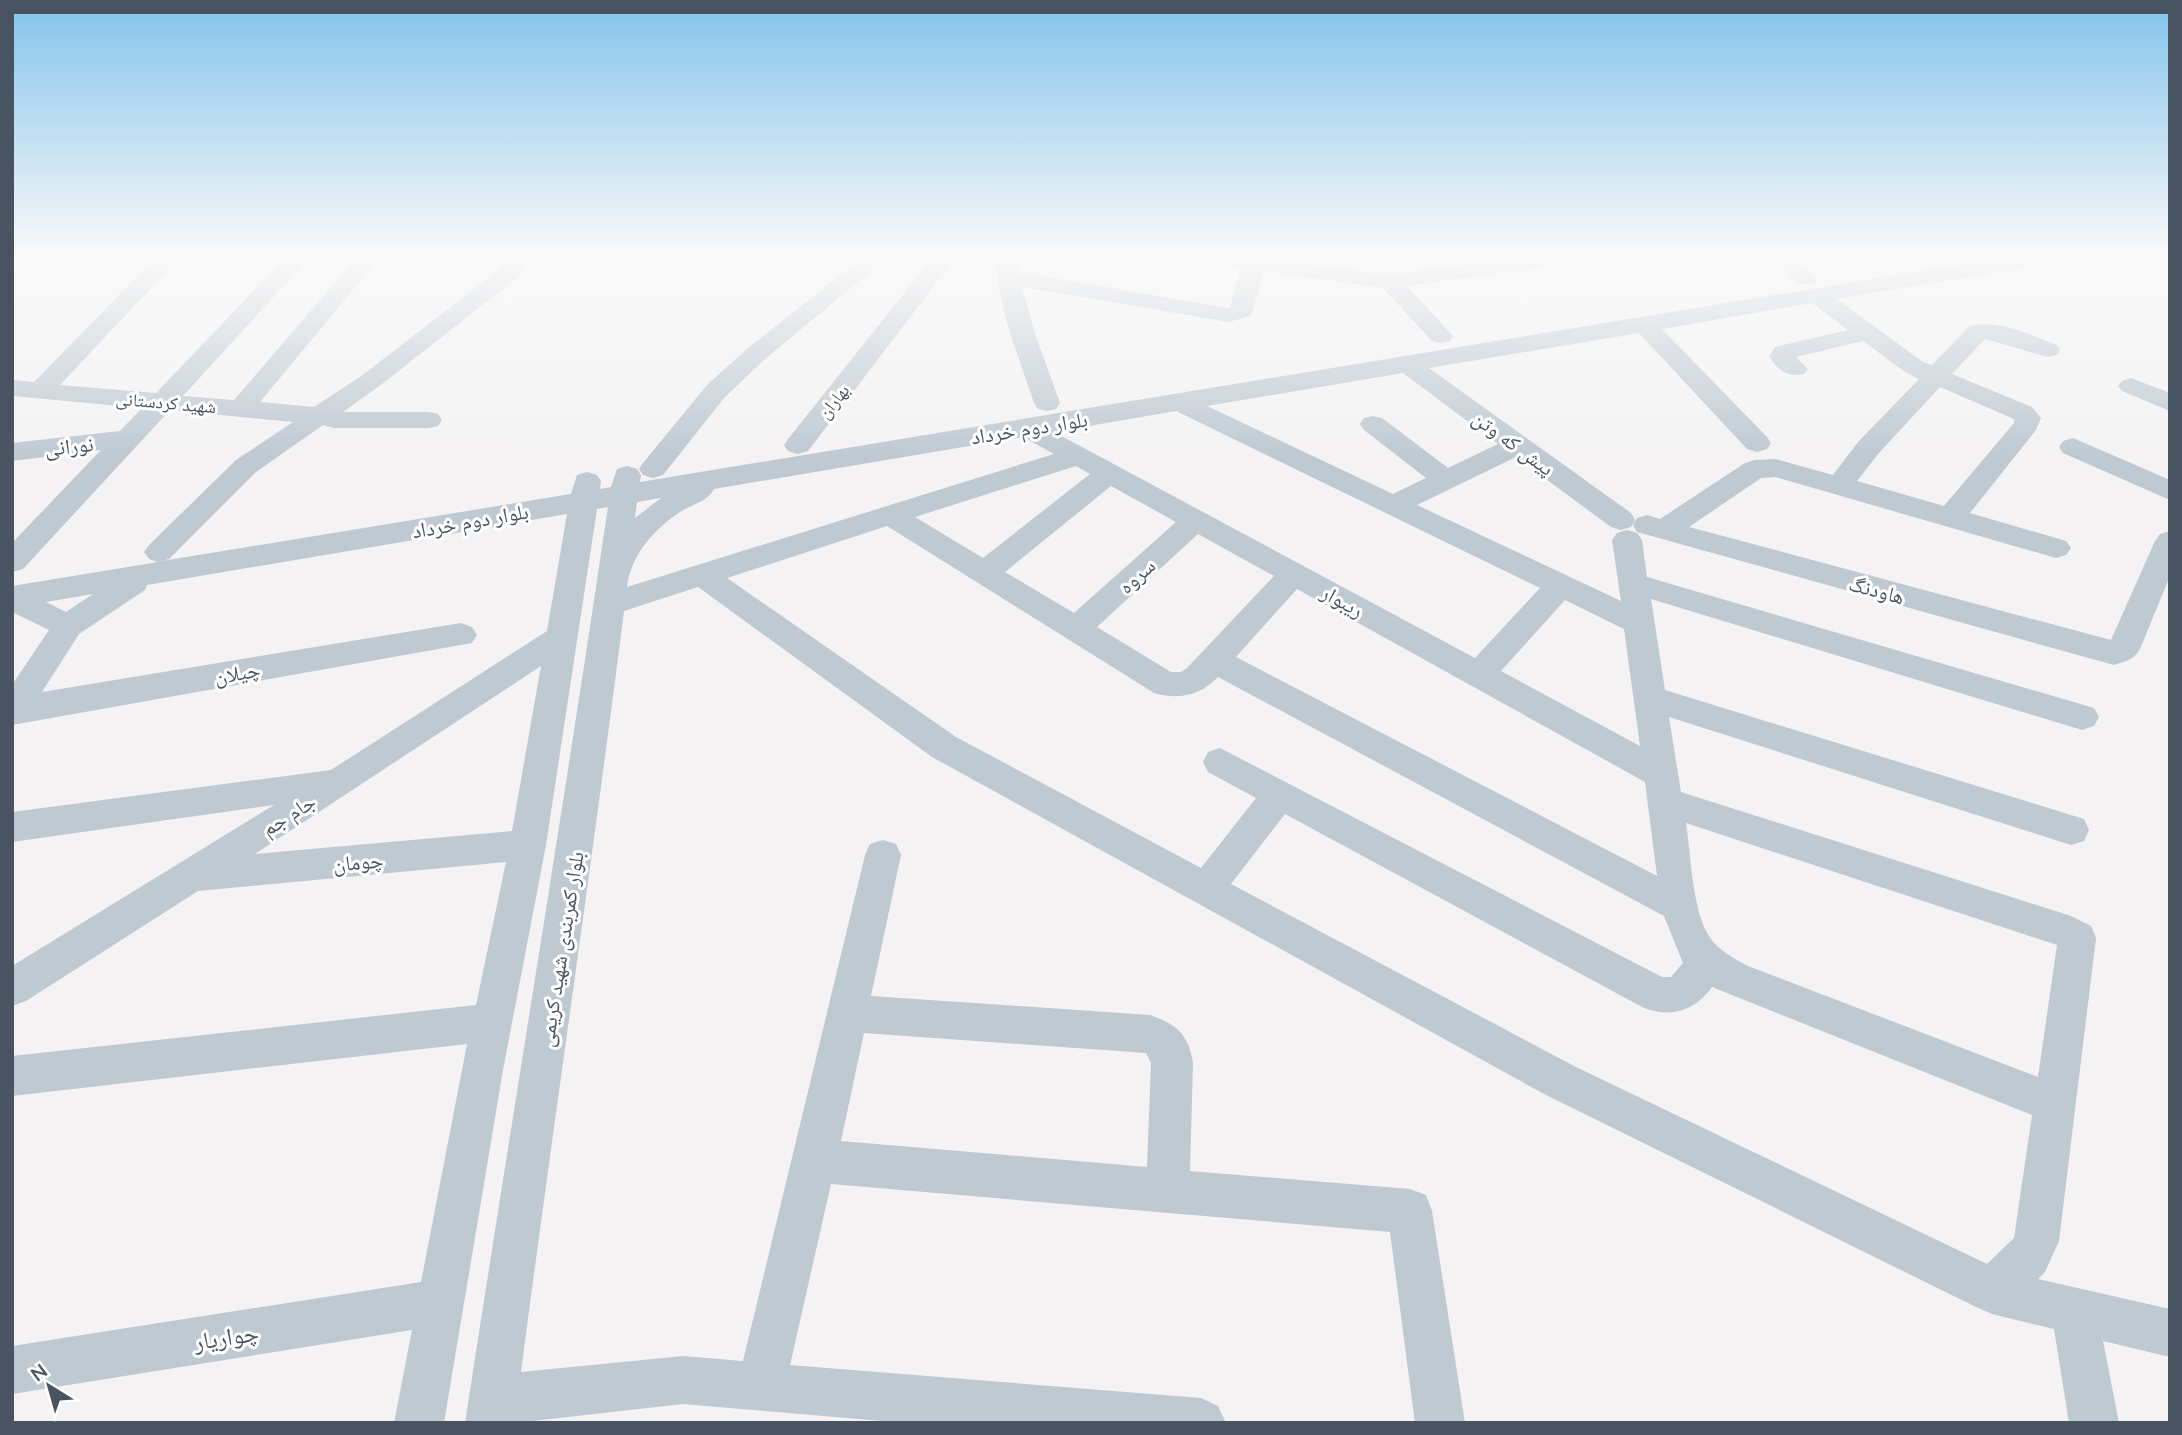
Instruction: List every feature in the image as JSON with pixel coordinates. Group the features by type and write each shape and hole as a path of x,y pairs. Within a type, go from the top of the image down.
{"street":[{"path":"40,391 105,324"},
{"path":"12,562 236,324"},
{"path":"241,409 313,324"},
{"path":"13,710 68,626 151,564 246,466 373,379 443,324"},
{"path":"635,479 716,391 793,324"},
{"name":"بهاران","path":"798,445 893,324"},
{"path":"1024,324 1047,403"},
{"path":"1430,324 1441,336"},
{"name":"بلوار دوم خرداد","path":"413,520 508,514 635,479 798,445 1441,336 1532,324"},
{"path":"1644,324 1757,443"},
{"name":"بلوار دوم خرداد","path":"635,479 737,475 1644,324"},
{"path":"1855,324 1902,359 1934,377 2023,413 2028,418 2026,424 1951,517"},
{"path":"1839,486 1868,448 1979,331 1997,332 2048,350"},
{"path":"1795,369 1782,357 1784,352 1866,333"},
{"name":"پیش که وتن","path":"1407,363 1639,529"},
{"path":"2131,386 2170,403"},
{"name":"شهید کردستانی","path":"12,388 320,415 334,420 429,420"},
{"path":"1178,402 1639,623"},
{"path":"1373,424 1446,480"},
{"name":"ریبوار","path":"1025,427 1479,674 1662,787 2071,933 2077,938 2036,1241 2029,1256 1992,1291"},
{"name":"نورانی","path":"12,452 126,439"},
{"path":"1393,505 1518,445"},
{"path":"2073,447 2170,491"},
{"path":"609,604 1079,456"},
{"path":"2055,1104 1734,979 1698,955 1686,934 1680,906 1633,583 1639,529 1755,469 1775,468 2056,548"},
{"path":"984,573 1109,473"},
{"path":"615,566 640,528 654,517 695,492 737,475"},
{"name":"بلوار کمربندی شهید کریمی","path":"492,1411 543,1048 572,874 609,604 635,479"},
{"path":"419,1423 439,1302 528,845 585,491"},
{"name":"بلوار دوم خرداد","path":"12,577 151,564 585,491"},
{"path":"508,514 543,527 561,538 574,558"},
{"path":"890,516 1165,684 1190,684 1294,573"},
{"name":"سروه","path":"1076,629 1196,520"},
{"name":"هاودنگ","path":"1639,529 2119,653 2124,649 2170,541"},
{"name":"بلوار دوم خرداد","path":"12,598 151,564"},
{"path":"702,575 944,747 1561,1081 1992,1291 2170,1333"},
{"path":"1633,583 2082,717"},
{"path":"1479,674 1561,585"},
{"path":"12,598 68,626"},
{"name":"چیلان","path":"13,710 461,635"},
{"name":"جام جم","path":"12,988 341,781 561,637"},
{"path":"1214,660 1680,906"},
{"path":"1650,698 2071,830"},
{"path":"1220,762 1658,995 1672,997 1683,992 1706,961"},
{"path":"12,827 341,781"},
{"path":"1205,890 1280,794"},
{"name":"چومان","path":"187,876 528,845"},
{"path":"761,1386 816,1161 883,855"},
{"path":"848,1013 1150,1034 1164,1039 1171,1050 1172,1063 1168,1191"},
{"path":"12,1076 492,1022"},
{"path":"816,1161 1410,1211 1440,1423"},
{"name":"چواریار","path":"12,1370 439,1302"},
{"path":"2074,1310 2094,1423"},
{"path":"492,1411 683,1380 761,1386 969,1413 1201,1423"}]}
